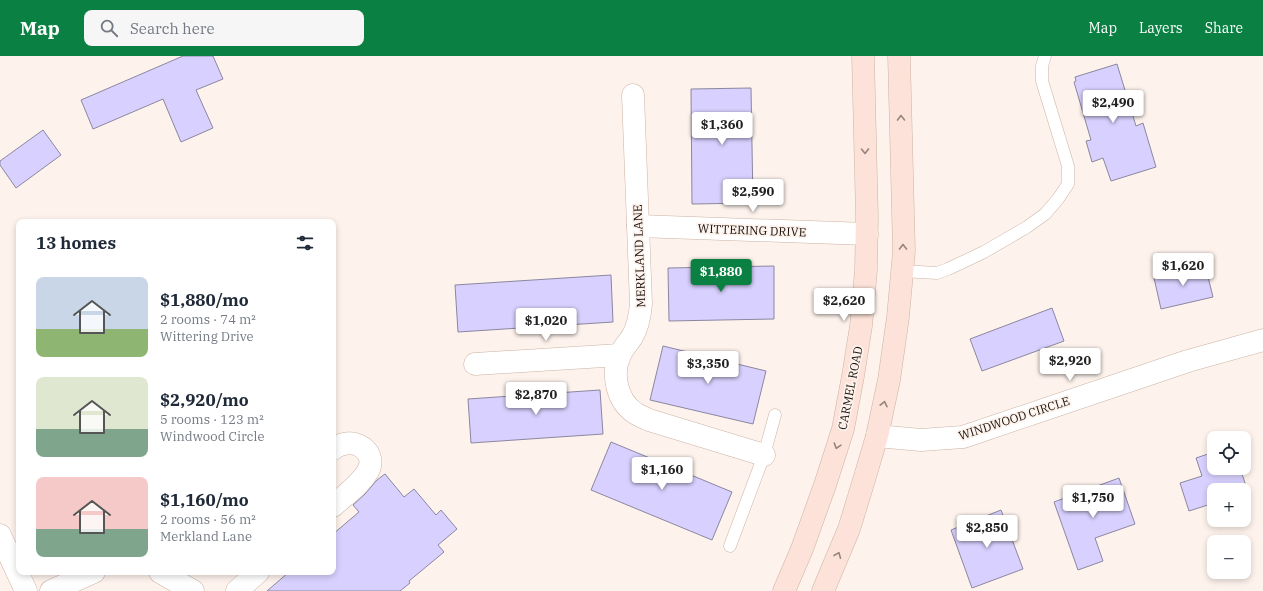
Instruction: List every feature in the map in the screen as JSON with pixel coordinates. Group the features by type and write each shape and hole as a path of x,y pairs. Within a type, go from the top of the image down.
{"main road":[{"name":"CARMEL ROAD","path":"784,591 802,549 825,485 843,428 854,376 861,326 866,270 863,56"},
{"path":"823,591 849,529 877,436 889,380 898,317 904,251 899,56"}],"street":[{"name":"MERKLAND LANE","path":"633,95 641,304 637,326 620,355 616,370 617,386 623,401 634,413 649,420 764,455"},
{"name":"WITTERING DRIVE","path":"638,226 866,234"},
{"name":"WINDWOOD CIRCLE","path":"877,436 920,440 963,437 1188,361 1263,340"},
{"path":"474,364 620,355"},
{"path":"336,448 345,444 360,445 367,452 371,461 368,470 358,483 336,503"},
{"path":"0,535 16,569"},
{"path":"19,575 26,591"},
{"path":"51,591 87,575"},
{"path":"165,575 193,591"},
{"path":"237,591 255,575"}],"lane":[{"path":"902,271 937,273 984,252 1028,227 1045,214 1068,184 1068,166 1042,81 1042,66 1045,56"},
{"path":"730,546 764,455 775,415"}],"building":[{"path":"183,56 213,56 223,79 196,90 213,128 181,142 163,99 93,129 81,100"},
{"path":"1117,64 1136,126 1143,123 1156,167 1111,181 1103,158 1092,162 1086,141 1091,140 1074,82 1076,81 1075,77"},
{"path":"751,88 753,203 692,204 691,89"},
{"path":"43,130 61,155 16,188 0,165 0,161"},
{"path":"1205,265 1213,297 1161,309 1154,278"},
{"path":"774,266 774,319 669,321 668,268"},
{"path":"611,275 613,322 458,332 455,285"},
{"path":"1052,308 1064,341 982,371 970,339"},
{"path":"663,346 766,371 753,424 650,400"},
{"path":"600,390 603,434 471,443 468,399"},
{"path":"611,442 732,492 712,540 591,490"},
{"path":"1207,454 1207,475 1242,475 1245,483 1207,483 1207,505 1189,511 1180,483 1202,476 1196,458"},
{"path":"385,474 404,497 414,489 436,515 441,510 457,529 438,545 444,552 409,581 410,583 400,591 267,591 286,575 336,575 336,531 359,512 353,505 377,480"},
{"path":"1119,478 1135,524 1095,538 1103,561 1078,570 1054,502"},
{"path":"1001,510 1023,569 972,588 951,530"}]}
